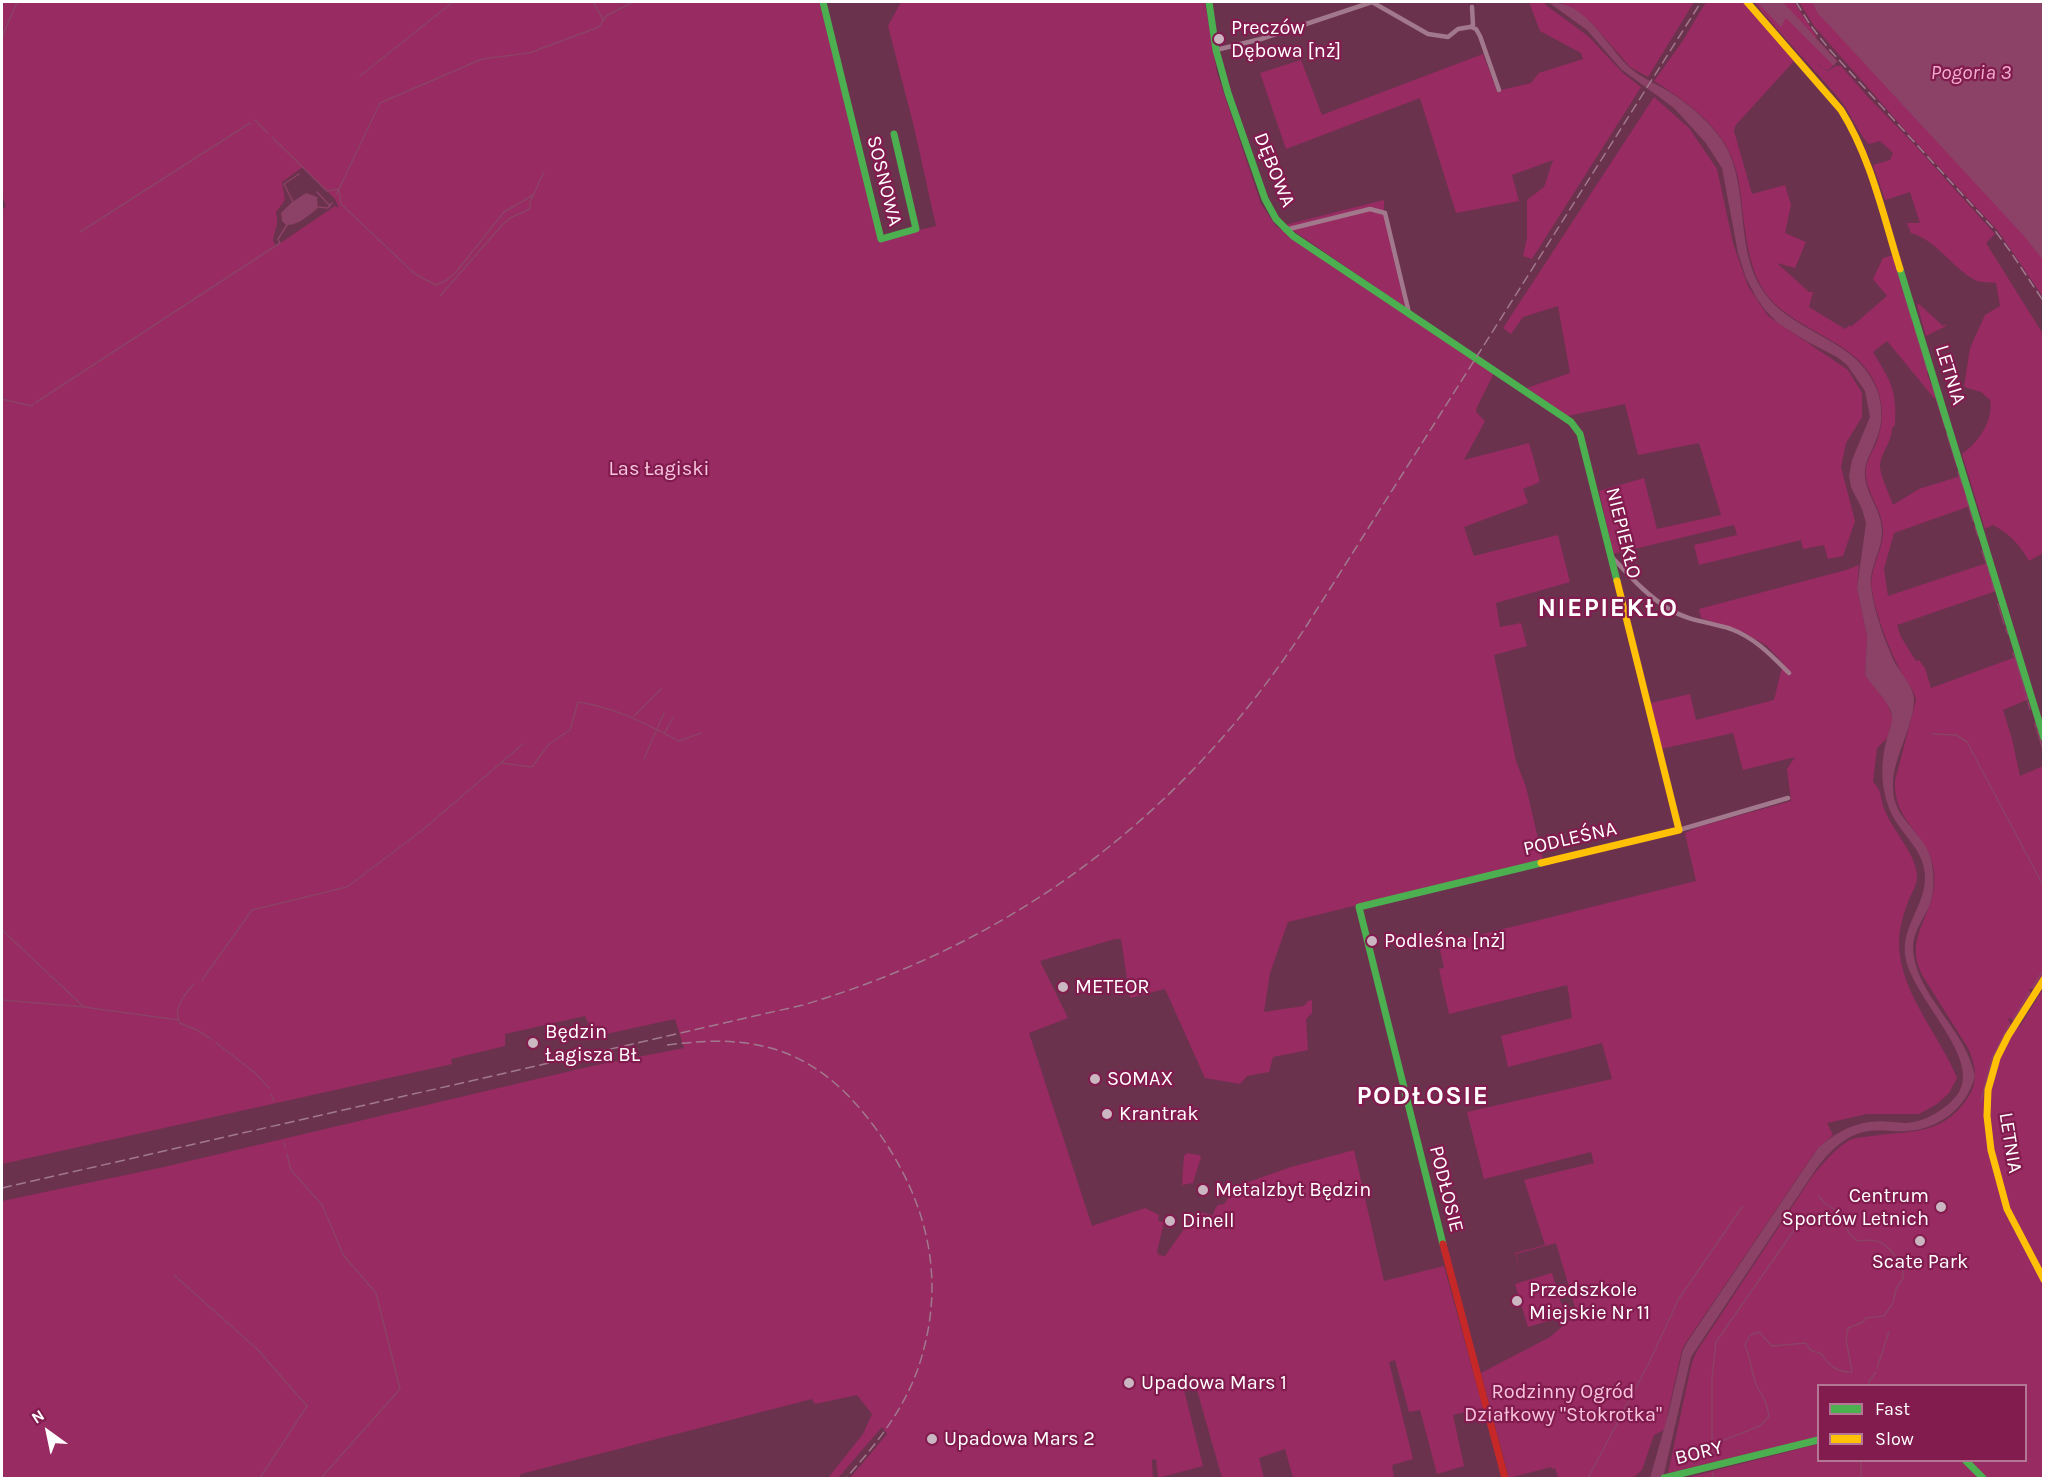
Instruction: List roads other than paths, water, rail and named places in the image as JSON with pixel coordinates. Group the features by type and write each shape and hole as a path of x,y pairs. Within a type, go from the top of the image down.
{"street":[{"name":"SOSNOWA","path":"823,2 881,239 916,229 894,134"},
{"name":"DĘBOWA","path":"1209,2 1216,50 1245,144 1273,216 1285,230 1511,380"},
{"path":"1216,50 1261,39 1372,2 1434,36 1448,37 1458,29 1471,27 1476,29 1499,90"},
{"name":"LETNIA","path":"1747,2 1841,110 1863,149 2043,738"},
{"path":"1471,27 1472,7"},
{"path":"1285,230 1370,209 1385,213 1409,313"},
{"name":"NIEPIEKŁO","path":"1511,380 1571,422 1580,434 1679,830"},
{"path":"1611,556 1659,603 1674,612 1698,621 1738,632 1768,650 1789,673"},
{"name":"PODLEŚNA","path":"1359,907 1679,830 1788,798"},
{"name":"PODŁOSIE","path":"1359,907 1444,1252 1505,1479"},
{"name":"LETNIA","path":"2043,979 1997,1058 1988,1090 1987,1116 1991,1150 2005,1204 2043,1280"},
{"name":"BORY","path":"1664,1479 1817,1440"},
{"path":"1966,1462 1983,1479"}],"water":[{"path":"1548,2 1562,4 1584,16 1630,68 1677,97 1712,127 1730,155 1739,189 1749,258 1763,291 1791,318 1855,358 1868,372 1877,390 1881,421 1865,470 1867,486 1879,515 1882,531 1872,573 1872,596 1887,644 1894,661 1912,690 1914,700 1910,722 1896,766 1894,799 1903,817 1927,849 1933,876 1933,893 1930,904 1915,935 1914,957 1925,987 1963,1044 1975,1076 1965,1098 1950,1115 1940,1122 1918,1130 1860,1133 1840,1144 1814,1172 1691,1357 1663,1478 1650,1478 1683,1350 1818,1148 1842,1131 1862,1123 1878,1121 1905,1123 1928,1117 1943,1109 1955,1098 1963,1077 1953,1043 1918,988 1909,970 1905,954 1907,934 1922,896 1925,876 1920,856 1892,815 1885,797 1883,763 1892,716 1886,702 1865,675 1867,636 1857,588 1866,523 1851,487 1849,476 1852,460 1870,417 1865,391 1847,365 1779,324 1756,297 1746,278 1738,253 1722,168 1705,142 1674,108 1621,69 1587,30"},
{"path":"1757,2 1783,2 1837,61 1834,66 1786,18 1781,27"},
{"name":"Pogoria 3","path":"1812,2 2043,2 2043,260 2024,236 1818,14"},
{"path":"306,193 317,197 318,208 299,222 286,225 282,221 281,213"}],"waterway":[{"path":"2,37 17,2"},
{"path":"360,76 453,2"},
{"path":"593,2 603,19"},
{"path":"336,195 380,103 482,59 529,53 599,27 606,16 633,2"},
{"path":"255,120 268,133"},
{"path":"80,232 250,123"},
{"path":"272,137 327,191 339,189 341,204 415,274 436,285 447,280 456,272 504,212 533,195"},
{"path":"440,296 503,224 510,218 530,209 530,202 544,172"},
{"path":"293,202 284,184 299,174"},
{"path":"317,192 330,206"},
{"path":"319,207 328,208 332,203"},
{"path":"35,403 280,243 278,239 287,225"},
{"path":"1902,286 1912,321"},
{"path":"1915,329 1919,343"},
{"path":"1920,346 1927,370"},
{"path":"1933,388 1945,427"},
{"path":"2,399 31,406 33,404"},
{"path":"1947,434 1957,466"},
{"path":"1958,472 1962,484"},
{"path":"1966,498 1968,505"},
{"path":"1969,507 1973,521"},
{"path":"1975,527 1978,536"},
{"path":"1982,551 1986,562"},
{"path":"1988,570 1990,576"},
{"path":"1991,580 1994,591"},
{"path":"1998,604 2004,624"},
{"path":"2006,629 2008,634"},
{"path":"2015,657 2025,692"},
{"path":"634,716 661,689"},
{"path":"2026,696 2027,700"},
{"path":"502,763 532,767 549,744 570,730 578,702 618,712 679,741 701,733"},
{"path":"2028,702 2030,709"},
{"path":"644,759 664,713"},
{"path":"665,732 673,718"},
{"path":"2035,723 2036,728"},
{"path":"2037,730 2042,746"},
{"path":"1932,734 1956,735 1967,742 2044,887"},
{"path":"202,980 252,910 347,887 420,832 523,744"},
{"path":"2,930 84,1007"},
{"path":"2032,988 2044,969"},
{"path":"194,984 180,1002 178,1018 180,1023 211,1039"},
{"path":"2013,1020 2029,993"},
{"path":"2,1000 84,1007 178,1020"},
{"path":"1981,1101 1992,1058 2009,1025"},
{"path":"216,1043 253,1071 269,1088"},
{"path":"271,1094 274,1101"},
{"path":"284,1142 285,1147"},
{"path":"287,1154 291,1170 322,1205 344,1256 376,1293 400,1389 321,1478"},
{"path":"1711,1445 1760,1426 1769,1416 1756,1384 1745,1345 1750,1335 1759,1332 1772,1346 1806,1343 1810,1350 1822,1354 1834,1368 1852,1372 1846,1339 1848,1328 1863,1322 1866,1318 1884,1316 1893,1303 1896,1289 1903,1278 1903,1265 1884,1244 1873,1240 1857,1241 1849,1233 1838,1212 1823,1202 1819,1196"},
{"path":"1588,1478 1649,1363 1678,1300 1742,1207"},
{"path":"1712,1458 1712,1378 1716,1342 1801,1220"},
{"path":"174,1275 258,1350 307,1406 260,1478"},
{"path":"1877,1368 1889,1332"},
{"path":"1869,1384 1876,1372"},
{"path":"1861,1462 1861,1478"},
{"path":"1713,1473 1713,1478"}],"railway":[{"path":"2,1188 803,1005 882,978 956,945 1025,906 1090,862 1151,811 1207,755 1259,693 1307,625 1701,2"},
{"path":"1796,2 1829,49 1993,228 2044,302"},
{"path":"667,1045 711,1041 754,1044 783,1052 812,1066 837,1085 879,1133 895,1158 919,1210 931,1265 932,1293 923,1352 902,1404 882,1435 846,1478"}],"place":[{"name":"Preczów Dębowa [nż]","path":"1219,39"},
{"name":"Podleśna [nż]","path":"1372,941"},
{"name":"METEOR","path":"1063,987"},
{"name":"Będzin Łagisza BŁ","path":"533,1043"},
{"name":"SOMAX","path":"1095,1079"},
{"name":"Krantrak","path":"1107,1114"},
{"name":"Metalzbyt Będzin","path":"1203,1190"},
{"name":"Centrum Sportów Letnich","path":"1941,1207"},
{"name":"Dinell","path":"1170,1221"},
{"name":"Scate Park","path":"1920,1241"},
{"name":"Przedszkole Miejskie Nr 11","path":"1517,1301"},
{"name":"Upadowa Mars 1","path":"1129,1383"},
{"name":"Upadowa Mars 2","path":"932,1439"}],"district":[{"name":"NIEPIEKŁO","path":"1608,609"},
{"name":"PODŁOSIE","path":"1423,1097"}],"park label":[{"name":"Las Łagiski","path":"659,469"},
{"name":"Rodzinny Ogród Działkowy \"Stokrotka\"","path":"1563,1404"}]}
